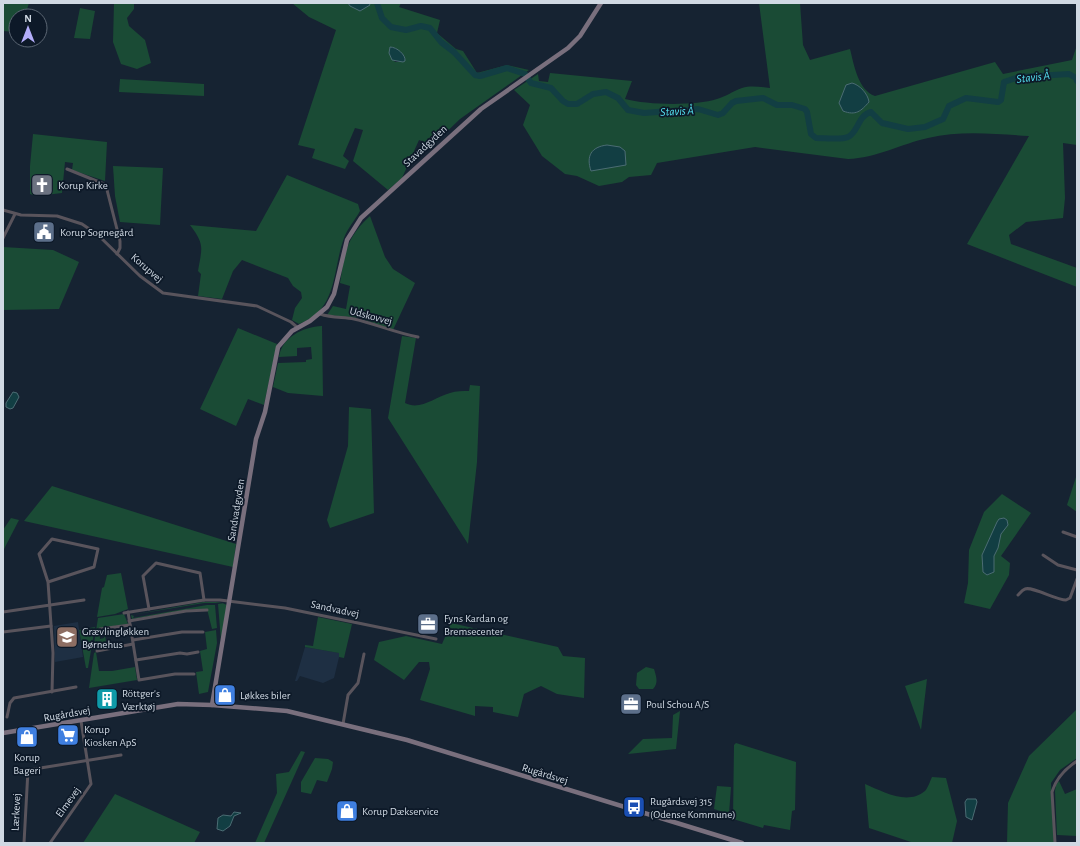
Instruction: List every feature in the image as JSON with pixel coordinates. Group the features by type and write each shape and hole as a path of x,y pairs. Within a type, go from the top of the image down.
{"street":[{"name":"Stavadgyden","path":"298,328 320,314 334,294 347,240 361,218 481,109 568,48 580,36 601,3"},
{"path":"66,169 106,186 120,242 120,248 117,254"},
{"name":"Korupvej","path":"3,210 15,214 57,216 74,220 89,228 140,276 163,293 257,306 292,322 298,328"},
{"path":"3,238 15,214"},
{"name":"Udskovvej","path":"320,314 329,317 354,319 401,334 418,337"},
{"name":"Sandvadgyden","path":"212,705 256,439 265,412 276,353 285,337 298,328"},
{"path":"1063,532 1077,538"},
{"path":"48,582 94,567 98,550 52,539 39,554 48,582 51,626 52,692"},
{"path":"1043,555 1058,565 1077,570"},
{"path":"149,609 143,576 156,563 200,572 204,600"},
{"path":"1018,595 1024,590 1030,589 1055,599 1066,600 1070,598 1077,579"},
{"path":"3,612 84,600"},
{"name":"Sandvadvej","path":"130,623 126,612 204,600 285,608 436,639"},
{"path":"100,630 186,611 207,610"},
{"path":"130,623 140,680 175,674 194,674"},
{"path":"3,632 51,626"},
{"path":"97,650 182,632 203,632"},
{"path":"136,660 180,653 187,654 198,652"},
{"path":"343,724 348,695 358,683 364,654"},
{"path":"8,717 12,699 76,687"},
{"name":"Rugårdsvej","path":"3,734 178,704 287,711 407,740 742,843"},
{"name":"Elmevej","path":"50,843 90,788 91,782 88,760 80,721"},
{"path":"88,760 121,755"},
{"name":"Lærkevej","path":"24,843 28,770 88,760"},
{"path":"1055,843 1052,792 1054,785 1066,768 1077,761"}],"shaded area":[{"path":"3,3 29,3 27,8 8,8 8,31 3,31"},
{"path":"114,3 134,3 134,9 127,18 129,26 145,40 151,63 137,69 121,64 113,42"},
{"path":"292,3 348,3 350,6 370,5 369,3 401,3 399,7 440,20 437,33 456,49 463,51 477,73 507,65 529,70 460,119 433,145 419,140 402,178 388,190 353,161 363,130 355,128 343,156 349,161 345,169 312,158 315,149 298,145 336,30 309,17","holes":["390,47 400,51 405,61 395,62 389,53"]},
{"path":"348,3 369,3 370,5 360,11 350,6"},
{"path":"759,3 800,3 803,45 810,60 850,49 855,69 861,83 869,93 875,96 995,62 1003,74 1072,60 1077,45 1077,145 1063,143 1065,198 1063,218 1026,222 1009,235 1011,244 1077,268 1077,287 967,244 1029,136 978,133 953,134 928,138 869,156 848,159 755,147 657,163 651,175 629,177 622,182 599,186 577,176 565,174 542,156 523,125 530,105 514,90 538,74 539,81 548,82 550,73 632,81 625,99 646,103 696,103 720,98 745,87 756,86 770,88"},
{"path":"80,8 95,11 90,39 74,38"},
{"path":"390,47 395,48 400,52 404,56 405,61 392,60 389,53"},
{"path":"120,79 204,84 204,96 119,92"},
{"path":"852,83 863,90 869,102 861,110 855,113 843,111 839,103 846,85"},
{"path":"33,134 107,142 105,181 72,170 73,163 65,162 62,193 37,196 30,194 30,166"},
{"path":"607,145 620,147 625,151 626,165 591,171 589,161 591,153 597,148"},
{"path":"113,166 163,168 160,225 120,222 115,196"},
{"path":"287,175 358,204 360,211 345,235 332,288 321,309 312,318 299,324 292,320 295,308 302,298 301,292 293,286 288,278 242,260 233,271 222,299 198,296 201,274 198,271 201,246 198,237 190,225 256,231"},
{"path":"370,216 385,257 393,269 415,283 393,330 360,318 327,315 333,306 346,309 350,286 340,283 345,254 356,231"},
{"path":"3,247 53,250 79,262 59,309 3,310"},
{"path":"322,326 323,396 288,393 273,387 278,363 306,362 306,360 312,359 311,347 297,348 297,356 279,357 284,344 294,334 308,328"},
{"path":"238,328 277,344 264,405 248,399 236,426 200,409"},
{"path":"402,336 416,338 405,403 411,405 422,404 452,392 469,391 470,385 480,386 477,462 468,544 388,418"},
{"path":"13,392 17,393 19,397 13,408 10,409 6,407 6,403"},
{"path":"349,407 371,409 374,513 330,528 327,520 348,446"},
{"path":"1077,474 1077,512 1067,505"},
{"path":"52,486 236,544 233,567 24,521"},
{"path":"1002,494 1031,513 1001,556 1010,563 1009,575 990,609 964,603 968,583 969,550 984,512"},
{"path":"11,518 19,520 3,551 3,530"},
{"path":"1004,518 1007,520 1008,525 1001,534 998,548 994,556 994,572 987,575 983,572 982,555 997,522 999,519"},
{"path":"121,573 128,609 115,614 97,617 102,588 104,587 107,575"},
{"path":"203,602 222,603 204,603 131,615"},
{"path":"223,603 227,605 221,641 218,604"},
{"path":"207,605 215,605 217,628 212,629 207,609 193,609 132,619 131,615 134,616 133,618"},
{"path":"124,614 128,624 99,628 100,639 104,638 105,635 107,648 93,650 98,618"},
{"path":"318,617 352,624 344,658 339,657 339,653 305,647 305,645 313,646"},
{"name":"Grævlingløkken Børnehus","path":"78,622 83,657 55,662 54,626"},
{"path":"451,623 558,647 563,656 585,658 584,698 557,694 541,686 524,694 518,717 493,712 493,707 475,706 475,716 420,700 430,669 429,662 419,662 404,680 374,660 379,642 406,636 442,644"},
{"path":"95,627 88,668 86,668 79,630"},
{"path":"216,630 217,643 208,692 199,694 196,672 203,671 200,651 207,649 205,632"},
{"path":"305,647 340,653 334,678 323,683 300,676 297,681 295,681"},
{"path":"96,652 99,671 112,671 135,667 137,680 89,688 94,653"},
{"path":"646,667 654,669 656,684 653,689 639,689 636,685 637,673"},
{"path":"927,679 921,730 905,686"},
{"path":"1077,709 1077,758 1060,770 1051,783 1054,843 1007,843 1008,803 1029,756"},
{"path":"680,711 676,749 628,754 643,739 672,738 673,715"},
{"path":"736,743 796,762 795,810 792,811 790,830 764,825 763,828 733,819 734,745"},
{"path":"301,751 305,752 264,843 255,843 277,793 276,774 289,772"},
{"path":"315,758 328,759 333,762 327,782 317,780 311,794 301,792 301,782"},
{"path":"932,777 946,778 957,821 952,843 914,843 869,828 865,784 895,796 910,797 925,791"},
{"path":"1059,781 1065,794 1077,789 1077,836 1057,835 1055,791 1056,785"},
{"path":"717,786 731,787 729,814 714,809"},
{"path":"115,794 200,832 194,843 83,843"},
{"path":"967,799 976,799 977,802 972,820 966,817 965,802"},
{"path":"234,812 241,813 234,816 230,826 223,831 217,829 218,818 223,815 231,816"}],"waterway":[{"name":"Stavis Å","path":"377,3 382,18 391,27 406,30 421,26 430,28 441,42 454,52 475,75 480,76 507,68 525,74 531,83 551,88 563,101 568,104 577,104 593,94 606,92 618,98 628,110 644,113 698,109 718,115 723,113 732,103 736,101 763,98 777,105 792,105 805,109 807,112 811,134 816,138 837,139 848,137 854,132 863,117 871,112 882,123 908,129 925,127 943,119 949,106 966,98 998,102 1001,100 1004,82 1019,77 1069,74 1076,78 1077,81"}],"place":[{"name":"Korup Kirke","path":"42,185"},
{"name":"Korup Sognegård","path":"44,232"},
{"name":"Fyns Kardan og Bremsecenter","path":"428,624"},
{"name":"Grævlingløkken Børnehus","path":"67,637"},
{"name":"Løkkes biler","path":"225,695"},
{"name":"Röttger's Værktøj","path":"107,699"},
{"name":"Poul Schou A/S","path":"631,704"},
{"name":"Korup Kiosken ApS","path":"68,735"},
{"name":"Korup Bageri","path":"27,737"},
{"name":"Rugårdsvej 315 (Odense Kommune)","path":"634,807"},
{"name":"Korup Dækservice","path":"347,811"}]}
